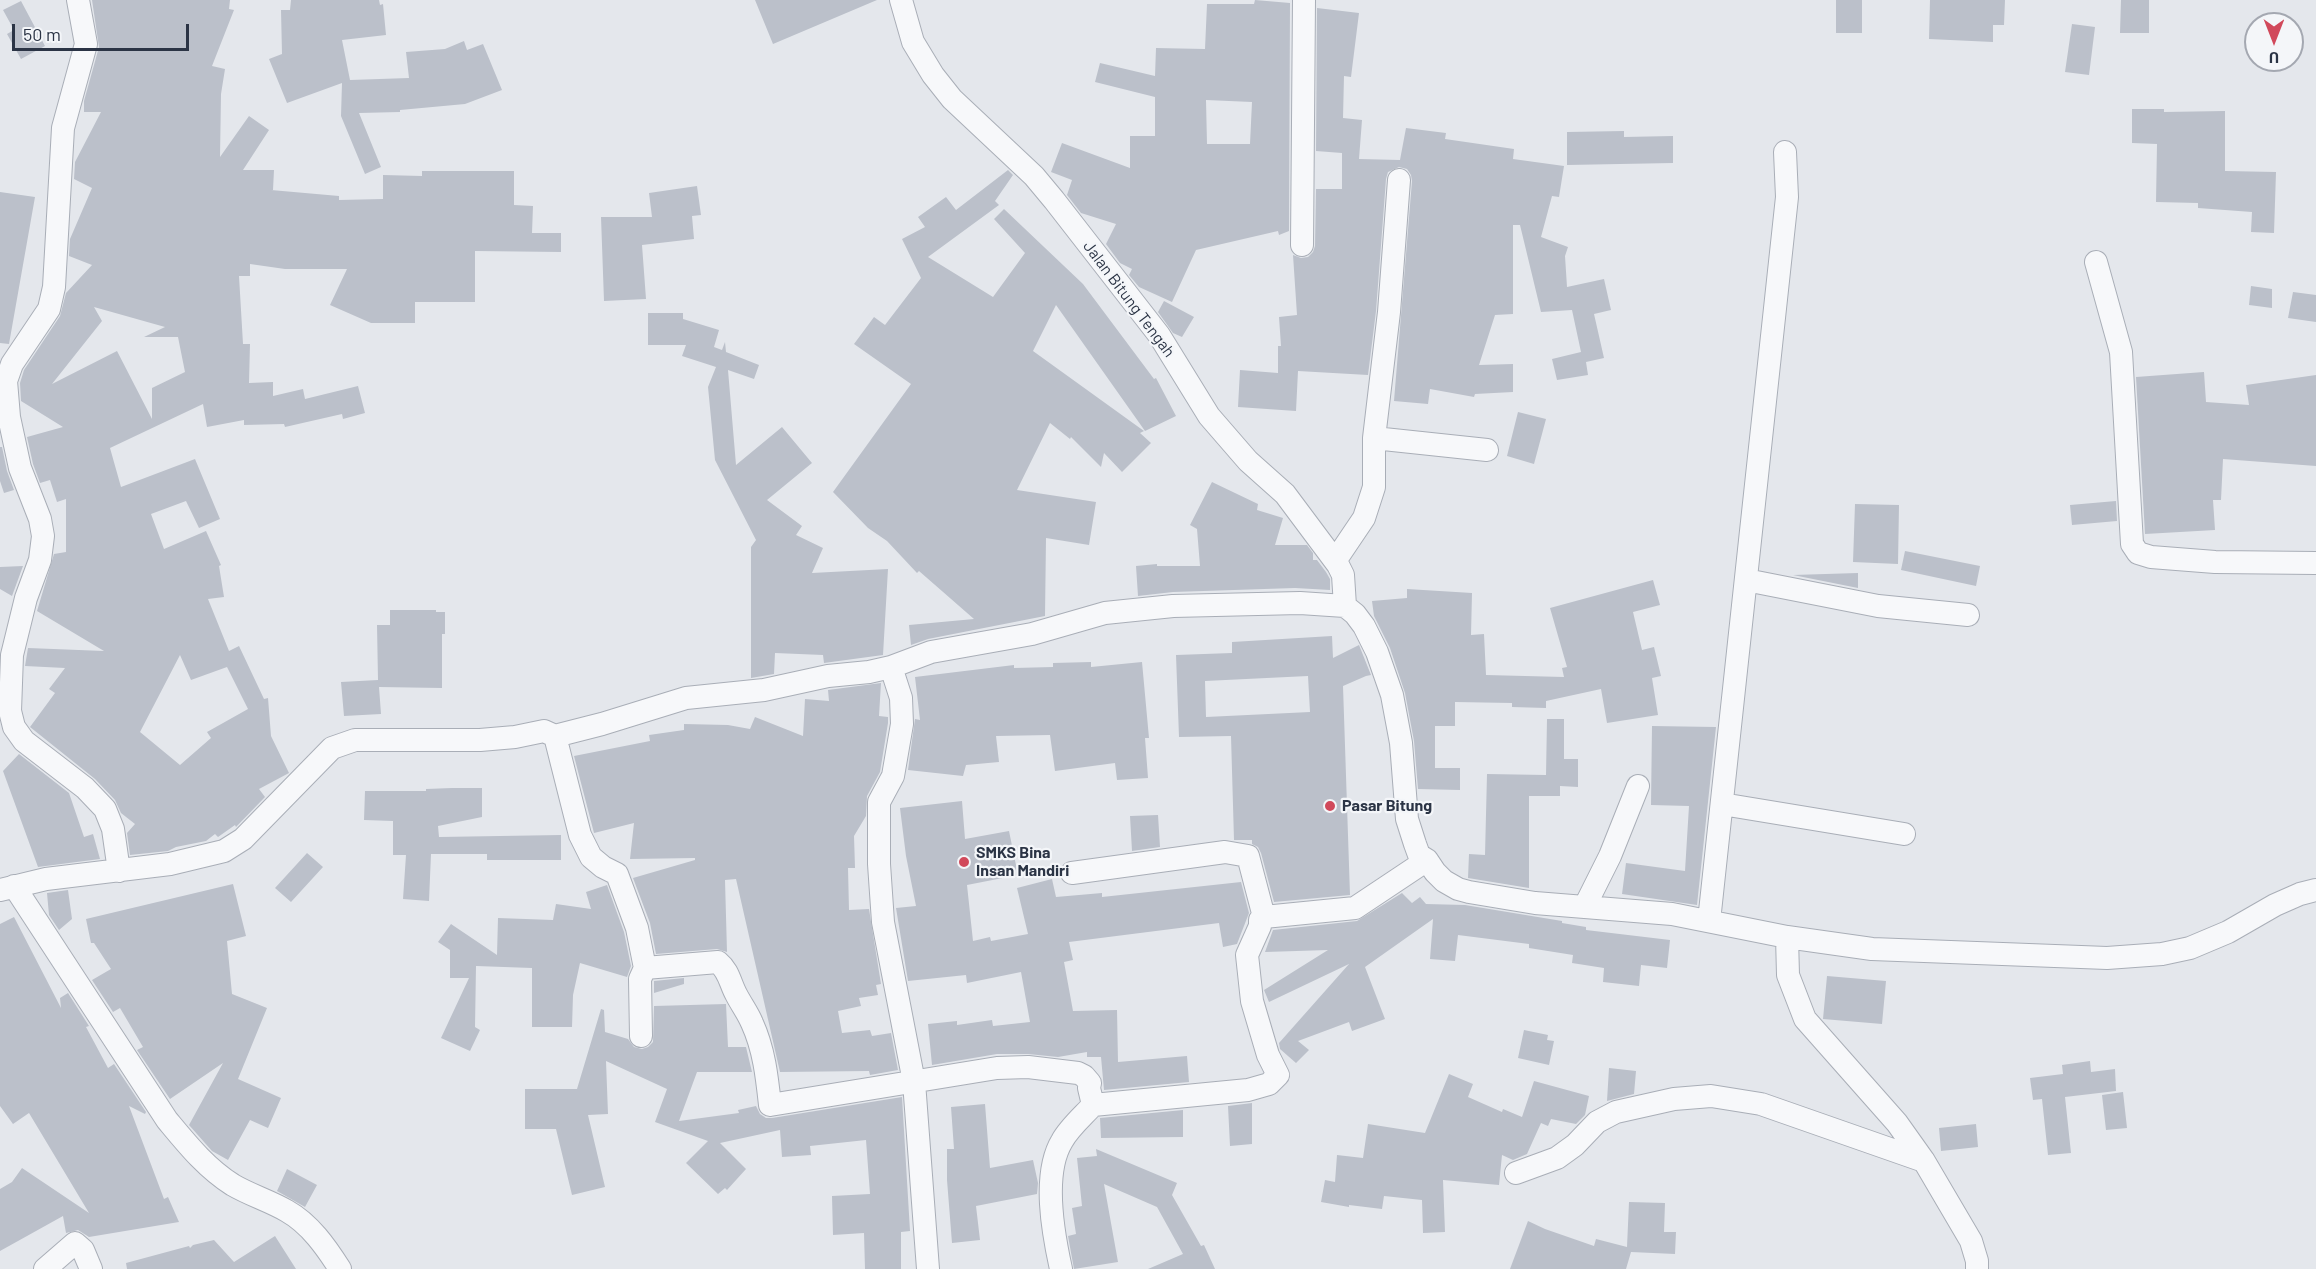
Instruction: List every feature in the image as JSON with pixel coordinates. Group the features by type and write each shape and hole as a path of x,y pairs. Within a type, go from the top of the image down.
{"street":[{"path":"78,0 86,44 63,128 54,287 49,309 12,364 6,381 9,417 20,468 40,519 43,536 40,560 12,655 10,711 14,727 24,741 85,788 105,809 113,829 119,871"},
{"name":"Jalan Bitung Tengah","path":"901,0 913,42 933,75 952,99 1034,176 1159,335 1209,416 1248,461 1285,494 1335,561 1343,575 1345,606"},
{"path":"1302,245 1304,0"},
{"path":"1709,921 1787,197 1785,152"},
{"path":"1335,561 1360,526 1370,505 1374,487 1374,438 1388,321 1399,180"},
{"path":"2096,262 2121,352 2132,544 2138,554 2215,562 2316,563"},
{"path":"1374,438 1487,450"},
{"path":"1746,580 1878,606 1968,615"},
{"path":"340,1269 323,1244 299,1218 231,1184 206,1166 167,1120 7,888 46,879 198,859 231,848 254,828 326,753 346,742 364,739 480,740 515,737 544,731 555,736 699,695 764,690 813,679 869,672 891,667 931,652 1032,634 1088,617 1122,610 1329,603 1345,606 1355,614 1377,652 1389,683 1401,743 1407,819 1419,855 1427,860 1435,872 1458,889 1526,901 1672,914 1787,937 1872,949 2107,958 2162,954 2190,948 2210,941 2275,905 2316,890"},
{"path":"891,667 901,698 903,724 893,776 879,802 879,864 883,922 914,1082 928,1269"},
{"path":"555,736 580,835 591,857 603,867 617,874 637,928 645,968 639,985 641,1036"},
{"path":"1585,906 1610,856 1638,786"},
{"path":"1722,804 1904,834"},
{"path":"1072,873 1225,852 1248,856 1264,917"},
{"path":"1061,1269 1053,1227 1052,1170 1062,1139 1093,1105 1248,1090 1269,1084 1278,1075 1268,1055 1256,1018 1247,955 1260,926 1260,920 1264,917 1355,908 1427,860"},
{"path":"1787,937 1788,975 1805,1019 1897,1123 1924,1161 1971,1241 1977,1269"},
{"path":"645,968 718,962 723,966 735,993 753,1023 760,1043 767,1071 770,1105 997,1068 1028,1066 1078,1073 1084,1076 1090,1083 1093,1105"},
{"path":"1516,1173 1557,1158 1575,1145 1597,1122 1616,1112 1674,1099 1711,1096 1761,1104 1924,1161"},
{"path":"45,1269 75,1243 83,1250 91,1269"}],"building":[{"path":"92,0 230,0 229,9 234,10 212,66 225,69 221,94 220,157 249,116 269,130 243,170 274,170 273,190 271,190 339,196 339,200 383,199 383,175 422,176 422,171 514,171 514,205 533,206 532,233 561,233 561,252 475,251 475,302 415,302 415,323 371,323 330,305 347,269 285,269 250,264 250,276 239,276 243,344 250,344 249,383 273,382 273,396 303,389 305,399 358,386 365,413 343,419 342,414 285,427 284,424 244,425 244,420 207,427 203,404 110,448 121,487 195,459 220,519 199,528 186,501 151,514 164,549 206,531 221,565 219,566 224,597 208,599 229,651 239,646 264,699 268,698 271,736 289,773 259,789 265,797 236,827 235,825 218,837 215,834 206,841 176,847 168,851 130,855 127,833 135,824 121,813 115,800 95,779 30,727 55,693 49,689 65,668 25,666 28,648 104,651 37,611 54,554 66,552 66,499 57,502 50,480 40,483 27,437 63,427 21,401 20,383 24,370 60,316 66,293 92,265 69,256 70,239 92,188 74,179 75,162 101,112 84,112 84,101 99,47","holes":["94,307 165,327 144,337 178,337 185,372 152,388 152,419 117,351 52,384 102,321","180,655 191,680 227,667 248,709 207,732 211,738 180,765 140,732"]},
{"path":"291,0 379,0 380,5 383,4 386,35 342,40 350,80 409,78 406,52 445,49 464,41 467,50 483,44 502,90 465,104 400,110 400,112 359,113 381,167 365,174 341,116 342,83 287,103 269,59 282,54 281,10 290,10"},
{"path":"755,0 877,0 773,44"},
{"path":"1255,0 1290,3 1289,231 1279,235 1278,231 1196,250 1172,302 1139,287 1129,275 1132,269 1120,263 1106,244 1116,224 1081,213 1067,195 1072,180 1051,172 1062,143 1130,168 1130,136 1155,136 1155,97 1095,82 1100,63 1155,76 1156,48 1205,49 1207,4 1254,4","holes":["1206,100 1252,102 1250,144 1207,144"]},
{"path":"1836,0 1862,0 1862,33 1836,33"},
{"path":"1930,0 2005,0 2004,25 1993,25 1993,42 1929,39"},
{"path":"2121,0 2149,0 2149,33 2120,33"},
{"path":"21,1 45,46 21,59 7,34 14,30 3,10"},
{"path":"1317,8 1359,13 1351,77 1344,76 1343,118 1362,120 1359,159 1400,160 1406,128 1446,133 1445,139 1514,149 1513,159 1564,166 1559,197 1552,196 1541,237 1568,247 1565,256 1567,287 1604,279 1611,310 1594,314 1604,358 1586,362 1588,375 1557,380 1552,359 1581,352 1572,310 1541,312 1520,225 1513,225 1513,314 1495,315 1479,365 1513,364 1513,392 1475,394 1474,397 1430,389 1428,404 1394,401 1412,181 1407,169 1399,167 1388,172 1386,179 1376,311 1368,375 1298,371 1296,411 1238,407 1240,370 1278,373 1278,346 1281,346 1279,317 1297,315 1293,255 1301,258 1308,257 1315,246 1316,189 1342,189 1342,153 1316,151"},
{"path":"2072,24 2095,27 2089,75 2065,72"},
{"path":"2132,109 2164,109 2164,112 2225,111 2225,171 2276,172 2274,233 2251,232 2252,212 2198,208 2198,203 2156,202 2157,144 2132,143"},
{"path":"1624,131 1624,137 1673,136 1673,163 1567,165 1567,132"},
{"path":"1008,170 1013,175 995,201 999,205 928,257 993,297 1025,253 994,219 1004,209 1083,284 1154,379 1156,378 1176,416 1145,431 1056,305 1033,351 1144,431 1140,433 1151,443 1122,472 1104,453 1101,467 1071,437 1070,439 1050,423 1017,490 1096,502 1089,545 1046,538 1045,616 928,639 911,645 909,625 974,619 919,571 917,573 887,541 868,528 833,492 911,384 854,344 874,317 885,325 921,278 902,239 925,227 918,217 946,197 956,210"},
{"path":"697,186 701,215 692,216 694,239 642,245 646,299 604,301 601,217 652,217 649,193"},
{"path":"0,192 35,197 9,344 0,343"},
{"path":"2251,286 2272,289 2272,308 2249,305"},
{"path":"2293,292 2316,295 2316,322 2288,318"},
{"path":"1164,301 1194,317 1182,337 1173,333 1158,312"},
{"path":"648,313 683,313 683,319 719,330 714,347 722,350 725,342 726,352 759,365 754,379 728,370 736,465 782,427 812,463 767,500 802,526 796,535 823,548 812,573 888,569 883,655 824,663 823,655 775,653 774,674 751,678 751,547 756,540 715,460 708,387 716,367 682,356 686,345 648,345"},
{"path":"2204,372 2206,402 2249,405 2246,385 2316,375 2316,466 2223,459 2221,500 2213,500 2215,530 2145,534 2136,377"},
{"path":"1518,412 1546,419 1534,464 1507,456"},
{"path":"0,447 2,447 14,490 4,493 0,481"},
{"path":"1212,482 1258,504 1257,510 1283,518 1275,545 1307,545 1313,553 1313,560 1317,560 1330,579 1330,590 1295,588 1173,592 1138,596 1136,566 1157,564 1157,566 1200,566 1197,529 1190,525"},
{"path":"2116,501 2117,521 2072,525 2070,505"},
{"path":"1855,504 1899,505 1898,564 1853,562"},
{"path":"1905,551 1980,566 1976,586 1901,570"},
{"path":"23,566 12,596 0,589 0,567"},
{"path":"1858,573 1858,588 1793,575"},
{"path":"1653,580 1660,605 1633,612 1642,650 1654,647 1661,676 1652,678 1658,715 1607,723 1601,689 1546,701 1546,708 1512,707 1512,703 1455,702 1455,726 1435,726 1435,768 1460,768 1460,790 1418,789 1414,741 1405,693 1390,648 1374,616 1372,601 1407,598 1407,589 1472,593 1471,635 1484,634 1486,675 1564,677 1562,668 1567,667 1550,608"},
{"path":"390,610 445,612 445,634 442,634 442,688 379,687 381,714 344,716 341,682 378,680 377,625 390,625"},
{"path":"1332,636 1333,658 1359,645 1371,675 1343,686 1350,895 1274,902 1258,847 1252,844 1252,840 1234,840 1231,736 1179,737 1176,655 1232,653 1232,642","holes":["1308,676 1310,712 1206,717 1205,681"]},
{"path":"1091,662 1091,667 1142,662 1149,738 1145,738 1148,778 1117,780 1115,763 1055,771 1050,735 996,736 999,762 966,765 963,776 908,770 915,719 920,720 915,677 1014,665 1014,668 1053,667 1053,663"},
{"path":"881,683 879,716 888,717 888,723 880,772 867,796 866,816 854,836 855,868 848,868 849,910 869,909 881,984 876,985 878,995 859,998 861,1006 838,1011 842,1033 870,1030 872,1036 891,1033 898,1070 870,1075 869,1071 780,1072 736,879 725,880 727,952 717,949 656,954 650,923 633,878 695,860 695,858 630,859 634,823 594,833 574,756 650,741 649,735 684,730 684,724 728,725 750,729 755,717 803,736 805,699 829,701 828,690"},
{"path":"1547,719 1564,719 1564,759 1578,759 1578,787 1560,786 1560,796 1529,796 1529,888 1468,878 1469,854 1485,855 1487,774 1546,775"},
{"path":"1652,726 1716,727 1697,905 1622,894 1626,863 1685,871 1689,806 1651,805"},
{"path":"19,754 69,793 84,837 93,834 100,859 38,867 3,771"},
{"path":"482,788 482,817 438,826 439,837 561,835 561,860 487,860 487,854 431,854 429,901 403,899 406,855 393,855 393,821 364,820 365,791 426,791 426,789"},
{"path":"962,801 965,839 1009,831 1018,875 967,885 973,941 990,937 991,941 1028,934 1017,888 1052,879 1056,897 1102,893 1102,897 1241,882 1249,913 1237,944 1223,947 1219,923 1069,942 1073,960 1064,962 1073,1011 1117,1010 1118,1062 1187,1056 1189,1082 1104,1090 1101,1057 1087,1057 1087,1052 1058,1057 997,1054 932,1065 928,1024 957,1021 957,1025 992,1020 993,1026 1030,1022 1021,972 967,983 966,975 908,981 896,908 916,906 906,856 900,808"},
{"path":"1158,815 1160,847 1132,851 1130,816"},
{"path":"307,853 323,867 291,902 275,888"},
{"path":"233,884 246,936 227,941 232,994 267,1008 238,1079 281,1098 268,1128 250,1120 228,1160 212,1151 189,1125 223,1063 170,1099 137,1050 143,1047 120,1008 113,1012 92,980 111,969 94,943 91,943 86,919"},
{"path":"607,885 624,932 631,966 627,977 580,963 573,995 572,1027 532,1027 532,968 476,966 475,1027 480,1030 470,1051 441,1038 469,978 450,978 450,950 438,942 451,924 497,955 498,918 553,920 556,904 591,909 586,892"},
{"path":"68,890 72,919 59,930 49,915 47,893"},
{"path":"1402,893 1412,903 1420,897 1426,904 1465,905 1562,921 1562,923 1586,927 1586,930 1670,940 1667,968 1641,965 1639,986 1603,982 1604,968 1572,963 1573,955 1529,948 1529,944 1458,935 1455,961 1430,959 1433,919 1365,967 1385,1019 1352,1031 1349,1022 1298,1041 1309,1050 1296,1063 1280,1049 1279,1043 1349,964 1269,1002 1264,990 1328,950 1265,952 1273,930 1357,921"},
{"path":"14,917 61,1008 60,998 68,993 89,1026 86,1027 108,1068 114,1064 146,1112 145,1114 129,1106 164,1199 168,1197 179,1222 89,1237 78,1230 66,1233 63,1216 0,1251 0,1189 12,1182 22,1168 89,1213 29,1113 13,1124 0,1106 0,924"},
{"path":"1827,976 1886,981 1882,1024 1823,1019"},
{"path":"684,978 684,984 654,993 654,981"},
{"path":"726,1004 728,1047 746,1047 752,1072 697,1072 679,1121 739,1113 738,1110 756,1106 760,1114 766,1118 772,1118 902,1097 910,1231 901,1232 901,1269 865,1269 864,1233 833,1235 832,1196 870,1194 866,1140 810,1146 811,1155 782,1157 780,1130 720,1143 746,1169 727,1190 725,1188 718,1194 686,1163 708,1141 655,1122 667,1089 606,1061 608,1114 588,1115 605,1187 572,1195 556,1129 525,1129 525,1089 577,1089 601,1009 604,1010 605,1032 628,1039 634,1047 642,1049 653,1042 654,1006"},
{"path":"1524,1030 1548,1035 1547,1040 1554,1041 1549,1065 1518,1058"},
{"path":"2090,1061 2091,1072 2115,1069 2116,1091 2065,1097 2071,1153 2048,1155 2042,1099 2033,1100 2030,1078 2063,1074 2062,1065"},
{"path":"1609,1068 1636,1071 1634,1094 1607,1101"},
{"path":"1449,1074 1473,1084 1468,1097 1502,1112 1503,1109 1522,1117 1534,1081 1589,1096 1585,1115 1576,1124 1551,1119 1548,1126 1541,1123 1527,1154 1513,1160 1502,1155 1499,1185 1443,1180 1445,1232 1423,1233 1422,1200 1384,1196 1382,1209 1321,1202 1325,1180 1335,1182 1337,1155 1363,1158 1368,1124 1425,1133"},
{"path":"2123,1092 2127,1128 2106,1130 2102,1095"},
{"path":"1252,1103 1252,1144 1230,1146 1228,1106"},
{"path":"985,1104 990,1168 1033,1160 1038,1183 1037,1194 976,1206 980,1240 952,1243 947,1180 947,1149 954,1149 951,1107"},
{"path":"1183,1110 1183,1137 1101,1138 1100,1118"},
{"path":"1976,1124 1978,1147 1941,1151 1939,1128"},
{"path":"1096,1149 1177,1183 1172,1195 1201,1246 1204,1245 1215,1269 1148,1269 1183,1254 1157,1207 1104,1184 1118,1262 1074,1269 1068,1236 1076,1234 1072,1208 1082,1206 1077,1158 1097,1156"},
{"path":"287,1169 317,1185 305,1207 277,1191"},
{"path":"1629,1202 1665,1203 1664,1232 1676,1232 1675,1254 1631,1252 1626,1269 1510,1269 1528,1221 1594,1246 1596,1239 1627,1247"},
{"path":"275,1236 296,1269 127,1269 126,1263 214,1240 234,1262"}],"place":[{"name":"Pasar Bitung","path":"1330,806"},
{"name":"SMKS Bina Insan Mandiri","path":"964,862"}]}
